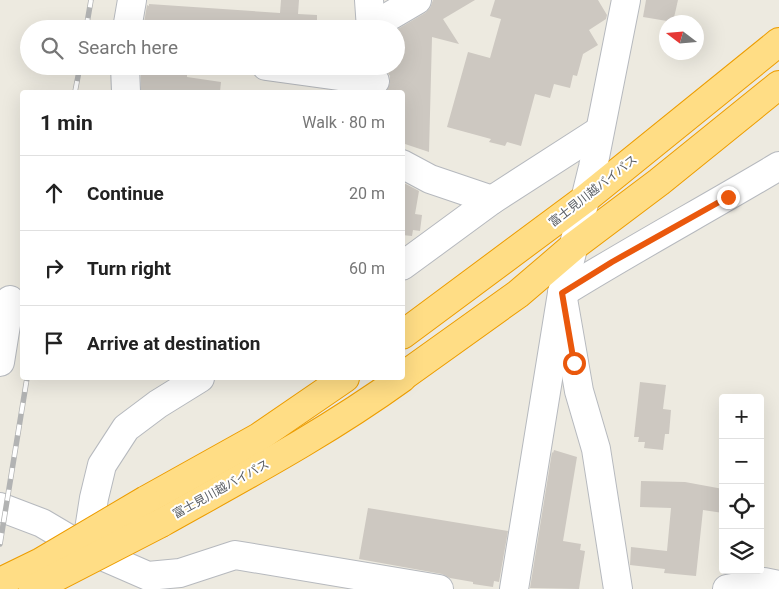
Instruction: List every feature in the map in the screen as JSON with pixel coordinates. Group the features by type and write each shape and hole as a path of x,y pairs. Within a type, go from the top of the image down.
{"highway":[{"name":"富士見川越バイパス","path":"405,333 585,199 779,42"},
{"name":"富士見川越バイパス","path":"405,375 518,294 574,246 658,182 779,85"},
{"path":"0,582 41,562 258,437 342,380"},
{"name":"富士見川越バイパス","path":"33,589 161,523 322,432 398,380"}],"street":[{"path":"129,20 132,0"},
{"path":"369,0 370,20"},
{"path":"384,20 417,0"},
{"path":"514,589 562,293 585,199 626,0"},
{"path":"125,75 126,90"},
{"path":"336,75 375,80"},
{"path":"405,264 492,200 599,131"},
{"path":"405,166 430,179 492,200"},
{"path":"562,293 779,166"},
{"path":"562,293 580,392 596,449 618,589"},
{"path":"0,362 10,300"},
{"path":"86,549 94,498 102,465 126,428 158,404 197,380"},
{"path":"0,508 42,523 86,549 148,576 179,581 235,555 439,589"},
{"path":"727,589 764,582 779,585"}],"building":[{"path":"281,0 299,0 298,14 317,15 317,20 144,20 147,5 149,6 149,4 280,13"},
{"path":"433,0 475,0 443,19 459,44 432,37 429,152 405,144 405,90 386,90 390,83 389,75 405,75 405,25 430,8"},
{"path":"495,0 598,0 607,15 606,19 589,30 598,45 583,54 577,76 573,75 570,88 554,84 550,98 535,94 521,146 507,142 505,146 489,142 491,139 447,127 468,52 490,58 501,19 490,16"},
{"path":"646,0 678,0 675,15 659,15 659,20 643,17"},
{"path":"141,75 187,75 187,77 221,82 220,90 141,90"},
{"path":"405,184 419,191 415,214 422,215 420,231 413,230 412,236 405,235"},
{"path":"640,382 666,385 663,409 671,410 669,434 665,434 663,450 644,448 645,442 638,442 639,437 634,437"},
{"path":"554,450 577,457 563,541 581,544 580,550 585,551 579,589 530,588 552,452"},
{"path":"641,481 685,482 719,488 719,512 703,510 696,576 664,573 665,569 630,565 631,547 667,551 671,508 640,507"},
{"path":"368,508 508,531 499,582 494,581 493,587 473,584 473,582 450,578 442,574 359,559"}],"railway":[{"path":"88,20 91,0"},
{"path":"75,90 78,75"},
{"path":"0,544 27,380"}],"route":[{"path":"574,363 562,293 612,262 728,197"}]}
